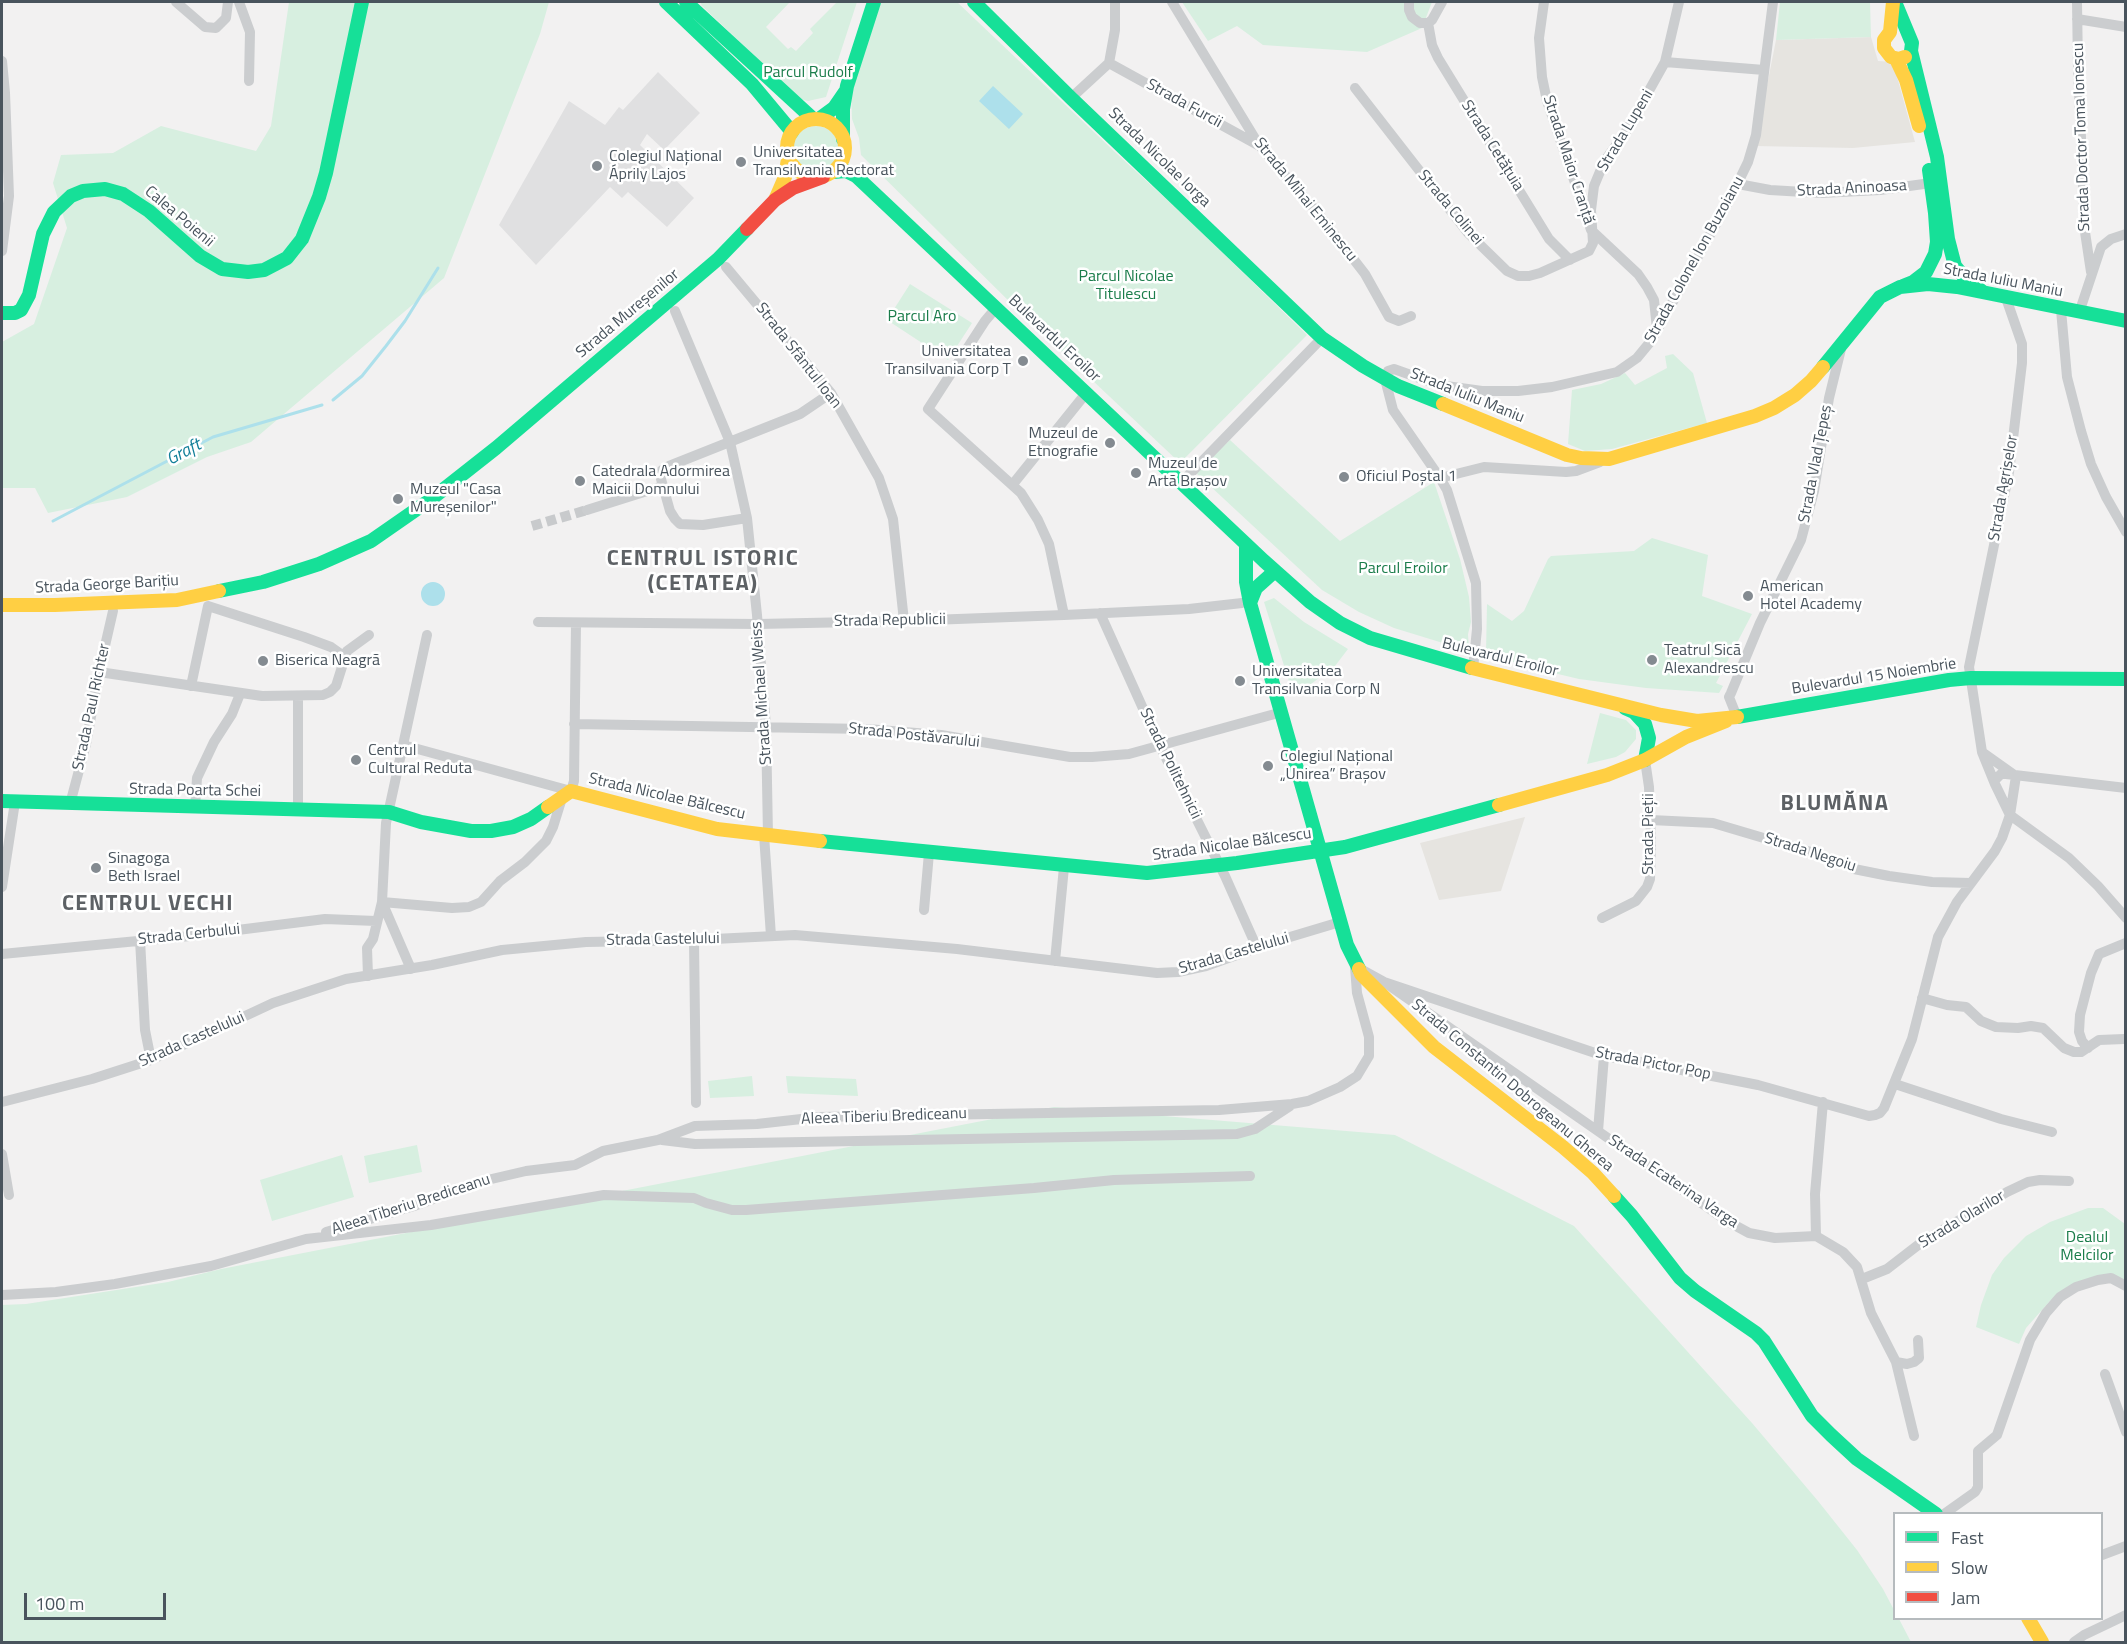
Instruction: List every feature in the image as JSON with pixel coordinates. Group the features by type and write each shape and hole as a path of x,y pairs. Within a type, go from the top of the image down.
{"street":[{"path":"176,2 205,27 216,28 226,18 228,2"},
{"path":"239,2 250,32 249,81"},
{"name":"Calea Poienii","path":"2,313 10,314 21,310 29,295 43,234 51,217 62,203 83,191 105,189 123,194 149,211 200,256 222,269 248,272 264,270 287,258 296,248 310,223 324,181 362,2"},
{"path":"666,2 752,84 792,132"},
{"path":"681,15 687,2 815,119 834,125 843,139"},
{"path":"848,86 839,102 815,119 802,122 792,132 786,149 788,159 798,172 814,178 828,174 844,157 843,109 874,2"},
{"name":"Strada Nicolae Iorga","path":"974,2 1322,338"},
{"path":"1071,98 1108,63 1115,30 1115,2"},
{"name":"Strada Mihai Eminescu","path":"1172,2 1259,145 1317,212 1365,274 1389,317 1398,321 1411,316"},
{"path":"1409,2 1412,17 1420,22 1428,23 1442,2"},
{"name":"Strada Maior Cranță","path":"1544,2 1539,38 1542,77 1547,101 1591,230 1638,274 1647,287 1654,300 1657,330"},
{"name":"Strada Lupeni","path":"1570,260 1589,251 1593,243 1591,230 1594,186 1604,162 1627,130 1665,62 1679,2"},
{"name":"Strada Colonel Ion Buzoianu","path":"1385,379 1388,371 1394,369 1439,385 1482,391 1518,391 1552,387 1617,372 1636,358 1646,348 1657,330 1748,162 1756,135 1773,2"},
{"path":"1894,2 1890,32 1884,40 1884,48 1888,55 1896,58 1906,56 1911,51"},
{"path":"1894,2 1911,39 1911,51 1937,157 1948,239 1955,266 1965,279 1986,293"},
{"name":"Strada Doctor Toma Ionescu","path":"2077,2 2086,246 2091,272"},
{"path":"2077,19 2126,27"},
{"name":"Strada Cetățuia","path":"1428,23 1432,45 1438,58 1549,239 1570,260"},
{"path":"1890,32 1898,30 1906,32"},
{"path":"1896,58 1906,80 1916,114 1931,183 1936,222 1935,254 1926,272 1913,282 1900,287"},
{"path":"2,61 9,196 2,251"},
{"path":"1665,62 1764,70"},
{"name":"Strada Furcii","path":"1108,63 1259,145"},
{"name":"Strada Colinei","path":"1355,88 1461,224 1508,271 1518,276 1529,276 1570,260"},
{"name":"Strada Mureșenilor","path":"775,200 785,177 788,159"},
{"name":"Bulevardul Eroilor","path":"828,174 846,171 856,176 1275,572 1310,602 1350,628 1395,647 1473,669 1661,715 1697,721 1737,717"},
{"name":"Strada Mureșenilor","path":"352,550 371,541 399,522 496,448 718,259 775,200 793,188 828,174"},
{"name":"Strada Aninoasa","path":"1738,184 1770,190 1821,193 1880,190 1931,183"},
{"path":"2079,313 2101,247 2111,239 2126,234"},
{"path":"2086,246 2101,247"},
{"name":"Strada Sfântul Ioan","path":"726,267 831,393 867,456 887,498 893,519 904,621"},
{"name":"Strada Iuliu Maniu","path":"1440,478 1484,467 1576,471 1755,416 1795,395 1811,381 1880,297 1900,287 1957,286 2061,310 2126,321"},
{"name":"Strada Agrișelor","path":"2006,298 2022,344 2022,363 2009,472 1969,667 1982,752 2010,815"},
{"path":"996,308 985,321 928,409 1014,484 1038,520 1049,544 1064,615"},
{"path":"2061,310 2067,377 2081,431 2091,464 2126,532"},
{"name":"Strada Michael Weiss","path":"675,311 730,442 747,518 766,727 766,836 771,936"},
{"path":"1182,482 1322,338"},
{"name":"Strada Iuliu Maniu","path":"1322,338 1398,386 1567,455 1609,459"},
{"name":"Strada Vlad Țepeș","path":"1737,717 1730,697 1731,693 1760,623 1801,540 1814,491 1832,382 1844,340"},
{"path":"1385,379 1393,410 1447,490 1476,583 1477,629 1473,669"},
{"path":"1014,484 1087,392"},
{"path":"747,518 703,525 680,524 670,511 661,474 665,468 800,414 831,393"},
{"path":"587,510 663,486"},
{"path":"1246,544 1246,603 1282,712 1321,850"},
{"name":"Strada George Barițiu","path":"2,605 36,606 177,600 262,582 319,564 352,550"},
{"path":"1246,603 1256,588 1275,572"},
{"name":"Strada Republicii","path":"538,622 758,624 904,621 1189,609 1246,603"},
{"path":"191,686 208,606 304,637 331,648 345,657"},
{"name":"Strada Paul Richter","path":"70,804 86,744 113,611"},
{"name":"Strada Politehnicii","path":"1100,613 1257,948"},
{"path":"382,902 452,908 469,907 481,902 500,881 525,862 546,841 574,781 576,623"},
{"path":"99,672 240,694 323,695 336,686 347,651 369,635"},
{"path":"368,976 367,948 373,939 382,902 386,823 427,635"},
{"name":"Bulevardul 15 Noiembrie","path":"1737,717 1949,680 1971,678 2126,679"},
{"path":"195,808 197,778 214,742 232,714 240,694"},
{"path":"297,810 298,696"},
{"path":"1614,703 1634,712 1645,724 1649,738 1645,760"},
{"name":"Strada Postăvarului","path":"574,724 867,729 941,735 1070,757 1109,757 1129,754 1282,712"},
{"name":"Strada Nicolae Bălcescu","path":"567,795 717,829 766,836 1064,867 1147,873 1345,847 1514,799 1574,786 1645,760 1686,737 1737,717"},
{"path":"403,745 567,795"},
{"path":"1982,752 2016,776"},
{"name":"Strada Pieții","path":"1602,918 1636,901 1650,879 1651,820 1645,760"},
{"path":"1994,782 2001,774 2126,788"},
{"path":"2016,776 2010,815 1995,851 1951,911 1938,936 1912,1039 1895,1084 2001,1119 2052,1132"},
{"name":"Strada Poarta Schei","path":"8,802 389,812 431,824 471,831 491,831 513,827 531,819 567,795"},
{"path":"2,888 8,802"},
{"path":"2010,815 2069,858 2126,918"},
{"name":"Strada Negoiu","path":"1651,820 1713,823 1821,855 1854,869 1932,882 1971,883"},
{"name":"Strada Constantin Dobrogeanu Gherea","path":"1321,850 1350,954 1365,980 1434,1047 1593,1173 1632,1216 1680,1278 1695,1292 1756,1333 1764,1341 1812,1416 1831,1435 1857,1459 1933,1512"},
{"path":"924,910 929,853"},
{"path":"1055,961 1064,867"},
{"path":"382,902 411,969"},
{"name":"Strada Cerbului","path":"2,954 325,919 376,921"},
{"name":"Strada Castelului","path":"2,1102 92,1079 151,1060 273,1003 346,979 411,969 502,950 607,941 817,936 1157,973 1206,966 1340,922"},
{"path":"140,940 146,1030 151,1060"},
{"path":"694,940 696,1103"},
{"path":"2088,1048 2079,1032 2079,1015 2091,973 2098,954 2126,943"},
{"name":"Strada Ecaterina Varga","path":"1355,964 1635,1155 1727,1221 1749,1233 1775,1239 1816,1236"},
{"name":"Aleea Tiberiu Brediceanu","path":"306,1239 414,1206 483,1181 525,1171 575,1165 603,1151 658,1140 695,1126 757,1124 819,1118 1219,1110 1308,1101 1340,1087 1357,1076 1367,1062 1370,1044 1357,993 1355,964"},
{"name":"Strada Pictor Pop","path":"1383,982 1604,1056 1758,1085 1869,1116 1880,1113 1895,1084"},
{"path":"1922,998 1947,1005 1966,1007 1981,1021 1996,1027 2043,1028 2064,1048 2074,1052 2081,1052 2099,1040 2124,1039"},
{"path":"1598,1131 1604,1056"},
{"path":"1823,1102 1815,1194 1816,1236 1843,1252 1857,1267 1871,1313 1896,1362 1914,1436"},
{"path":"658,1140 695,1144 1238,1134 1255,1130 1292,1104"},
{"path":"2,1154 9,1195"},
{"path":"2,1294 56,1292 115,1284 194,1269 306,1239 431,1225 604,1195 694,1198 732,1210 746,1210 1114,1180 1250,1176"},
{"name":"Strada Olarilor","path":"1862,1280 1887,1269 1922,1242 2007,1192 2028,1182 2069,1181"},
{"path":"1947,1512 1978,1487 1978,1451 1997,1435 2031,1340 2046,1313 2060,1297 2076,1287 2111,1278 2126,1286"},
{"path":"1896,1362 1907,1364 1919,1358 1918,1340"},
{"path":"2105,1374 2126,1432"},
{"path":"2103,1555 2126,1546"},
{"path":"2074,1642 2126,1615"},
{"path":"2029,1620 2042,1642"}],"shaded area":[{"path":"1871,37 1878,61 1893,62 1915,142 1853,148 1755,146 1776,40"},
{"name":"Colegiul Național Áprily Lajos","path":"658,72 700,113 664,150 647,134 640,145 694,198 667,227 628,192 622,198 610,187 536,265 499,225 569,101 605,125 619,107 623,110"},
{"path":"1525,817 1501,891 1439,900 1420,843"}],"green space":[{"path":"289,2 549,2 540,34 444,278 251,442 207,457 127,497 48,513 35,488 2,488 2,342 34,324 67,228 53,183 61,155 113,153 161,126 256,151 271,126"},
{"name":"Parcul Rudolf","path":"700,2 790,2 766,27 788,49 791,47 796,51 813,33 810,29 837,2 857,2 826,97 808,101 800,99"},
{"name":"Parcul Nicolae Titulescu","path":"881,2 957,2 1189,220 1307,335 1180,463 1021,313 861,155 859,138 852,119 851,91"},
{"path":"1182,2 1432,2 1422,28 1367,52 1263,45 1237,26 1208,41"},
{"path":"1780,2 1870,2 1871,37 1776,40"},
{"path":"816,126 832,133 839,149 832,165 816,172 800,165 793,149 800,133"},
{"name":"Parcul Aro","path":"910,284 972,323 948,360 887,320"},
{"path":"1673,354 1693,373 1707,423 1612,449 1585,451 1568,444 1572,390 1601,384 1625,373 1635,385 1667,368 1665,356"},
{"name":"Parcul Eroilor","path":"1230,440 1340,541 1434,482 1460,559 1469,597 1471,622 1468,634 1469,651 1394,628 1359,612 1322,590 1195,472"},
{"path":"1652,538 1708,555 1702,596 1752,614 1716,683 1723,686 1719,693 1646,688 1579,679 1524,666 1486,652 1487,604 1512,621 1524,611 1551,556 1634,551"},
{"path":"1274,598 1304,622 1348,649 1335,666 1307,687 1292,691 1264,602"},
{"path":"1600,713 1626,720 1636,730 1636,739 1625,752 1616,757 1587,764"},
{"path":"752,1076 754,1096 710,1098 708,1081"},
{"path":"786,1076 856,1079 858,1096 788,1093"},
{"path":"1054,1107 1395,1135 1574,1226 1752,1423 1818,1501 1857,1550 1883,1589 1893,1608 1893,1620 1900,1620 1911,1642 2,1642 2,1305 26,1304 168,1282 221,1269"},
{"path":"417,1145 422,1172 369,1183 364,1156"},
{"path":"342,1155 354,1197 272,1221 260,1180"},
{"name":"Dealul Melcilor","path":"2088,1208 2103,1208 2125,1224 2125,1284 2106,1281 2050,1301 2026,1328 2019,1344 1976,1327 1992,1275 2004,1258 2026,1236 2050,1222"}],"water":[{"path":"993,86 1023,114 1009,129 979,101"},
{"path":"433,582 442,585 445,594 442,603 433,606 424,603 421,594 424,585"}],"waterway":[{"name":"Graft","path":"333,400 362,376 386,346 405,321 438,268"},
{"name":"Graft","path":"53,521 213,437 322,405"}],"tunnel":[{"path":"532,526 587,510"}],"traffic: fast":[{"path":"2,313 15,313 21,310 29,295 43,234 54,212 71,196 83,191 105,189 123,194 149,211 200,256 222,269 248,272 264,270 287,258 302,239 319,197 362,2"},
{"path":"666,2 752,84 792,132"},
{"path":"686,2 812,118"},
{"path":"843,139 843,109 847,86 874,2"},
{"path":"974,2 1322,338 1398,386 1443,404"},
{"path":"1895,2 1912,43 1911,51 1937,157 1948,239 1955,266 1965,278 1983,292"},
{"path":"819,119 834,108 845,92"},
{"path":"1903,286 1926,272 1935,254 1937,242 1935,213 1929,170"},
{"path":"834,172 846,171 856,176 1310,602 1340,623 1370,638 1472,668"},
{"path":"219,591 263,582 319,564 371,541 430,500 496,448 718,259 747,229"},
{"path":"1823,367 1880,297 1900,287 1928,284 1957,287 2126,321"},
{"path":"1246,544 1246,582 1250,603 1347,945 1359,969"},
{"path":"1250,603 1256,588 1275,571"},
{"path":"1737,717 1949,680 1971,678 2126,679"},
{"path":"1625,708 1634,712 1645,724 1649,738 1645,760"},
{"path":"2,801 389,812 421,822 471,831 491,831 513,827 531,819 548,807"},
{"path":"820,841 1147,873 1237,863 1345,847 1499,805"},
{"path":"1614,1196 1680,1278 1764,1341 1812,1416 1831,1435 1857,1459 1933,1512"}],"traffic: slow":[{"path":"1893,2 1890,32 1884,40 1884,48 1891,57 1899,59 1905,57"},
{"path":"1896,59 1906,80 1919,126"},
{"path":"810,119 822,119 837,127 845,142 845,148 845,154 837,169 822,177 810,177 795,169 787,154 787,142 795,127 810,119"},
{"path":"775,200 785,177 788,159"},
{"path":"1443,404 1567,455 1609,459 1755,416 1774,408 1795,395 1823,367"},
{"path":"2,605 177,600 219,591"},
{"path":"1472,668 1661,715 1697,721 1737,717"},
{"path":"1499,805 1607,775 1645,760 1686,737 1726,721"},
{"path":"548,807 571,791 717,829 820,841"},
{"path":"1359,969 1361,974 1434,1047 1563,1147 1593,1173 1614,1196"},
{"path":"2029,1620 2042,1642"}],"traffic: jam":[{"path":"747,229 775,200 793,188 823,177"}],"place":[{"name":"Universitatea Transilvania Rectorat","path":"741,162"},
{"name":"Colegiul Național Áprily Lajos","path":"597,166"},
{"name":"Universitatea Transilvania Corp T","path":"1023,361"},
{"name":"Muzeul de Etnografie","path":"1110,443"},
{"name":"Muzeul de Artă Brașov","path":"1136,473"},
{"name":"Oficiul Poștal 1","path":"1344,477"},
{"name":"Catedrala Adormirea Maicii Domnului","path":"580,481"},
{"name":"Muzeul \"Casa Mureșenilor\"","path":"398,499"},
{"name":"American Hotel Academy","path":"1748,596"},
{"name":"Teatrul Sică Alexandrescu","path":"1652,660"},
{"name":"Biserica Neagră","path":"263,661"},
{"name":"Universitatea Transilvania Corp N","path":"1240,681"},
{"name":"Centrul Cultural Reduta","path":"356,760"},
{"name":"Colegiul Național „Unirea” Brașov","path":"1268,766"},
{"name":"Sinagoga Beth Israel","path":"96,868"}],"district":[{"name":"CENTRUL ISTORIC (CETATEA)","path":"703,572"},
{"name":"BLUMĂNA","path":"1835,805"},
{"name":"CENTRUL VECHI","path":"148,905"}]}
